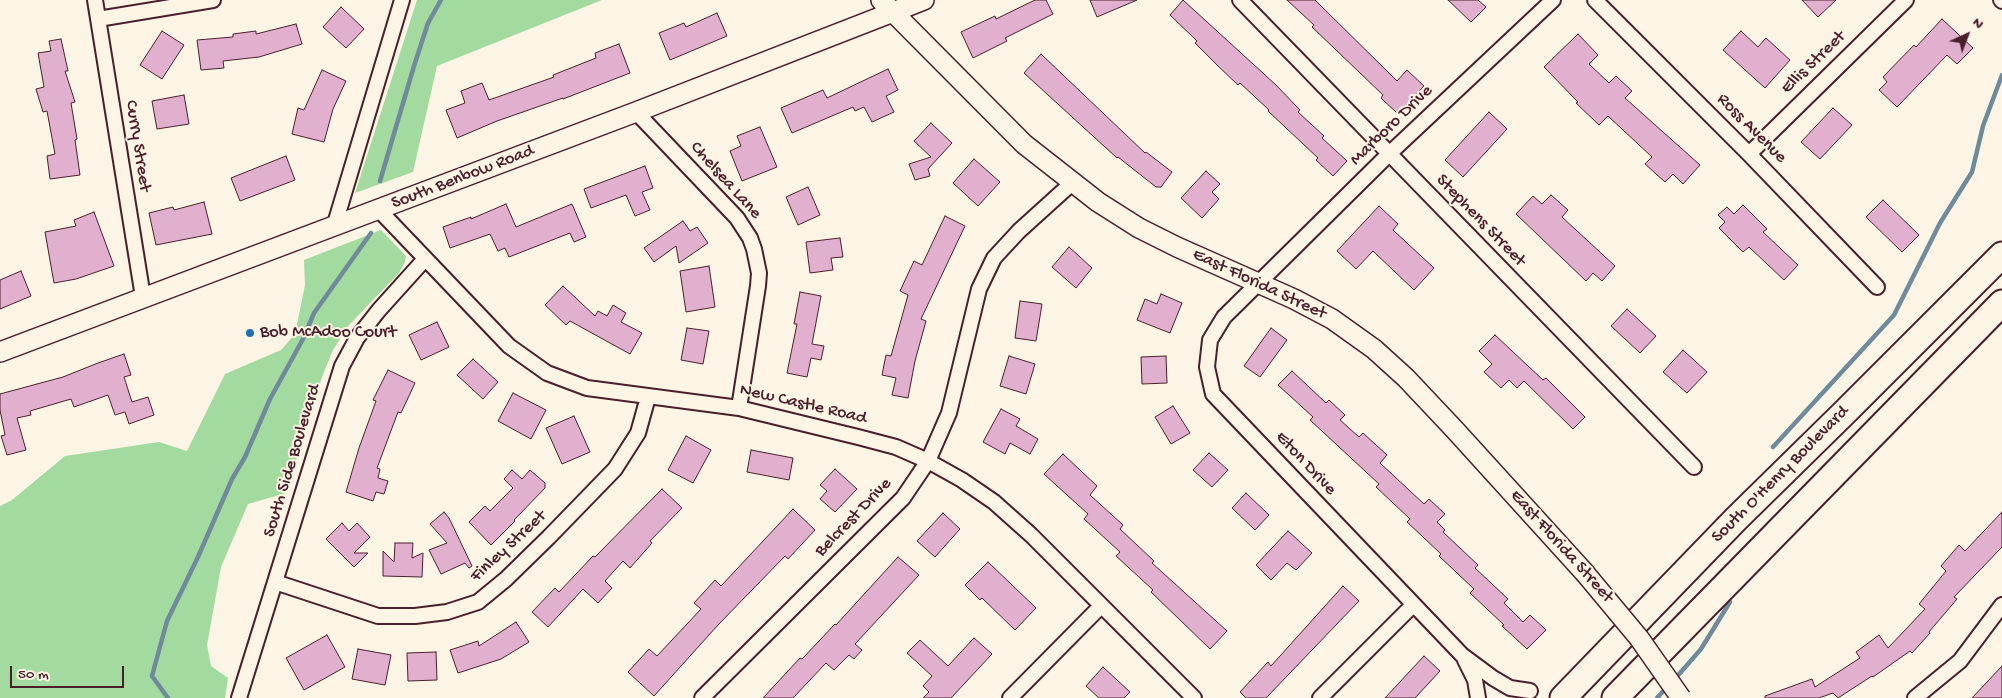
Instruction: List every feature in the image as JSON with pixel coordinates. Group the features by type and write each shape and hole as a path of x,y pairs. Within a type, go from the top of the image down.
{"highway":[{"name":"South O'Henry Boulevard","path":"1563,698 1736,519 2002,254"},
{"name":"South O'Henry Boulevard","path":"1615,698 2002,303"}],"main road":[{"name":"South Benbow Road","path":"0,352 636,112 887,6 924,0"},
{"name":"East Florida Street","path":"887,6 1024,144 1072,183 1139,228 1177,247 1260,282 1332,319 1374,349 1406,378 1455,430 1584,572 1639,638 1681,698"}],"street":[{"name":"Curry Street","path":"95,0 143,297"},
{"path":"98,19 213,0"},
{"path":"334,226 402,0"},
{"name":"Stephens Street","path":"1240,0 1694,467"},
{"name":"Marboro Drive","path":"1260,282 1389,154 1552,0"},
{"name":"Ross Avenue","path":"1596,0 1749,154 1877,287"},
{"name":"Ellis Street","path":"1749,154 1906,0"},
{"name":"Chelsea Lane","path":"636,112 738,218 754,249 759,273 758,286 739,408"},
{"name":"Belcrest Drive","path":"702,698 903,498 928,461 949,413 978,289 994,258 1019,231 1072,183"},
{"name":"New Castle Road","path":"379,210 509,346 547,373 587,388 739,408 896,447 928,461 994,502 1032,535 1194,698"},
{"name":"South Side Boulevard","path":"239,698 342,366 357,338 425,258"},
{"name":"Eton Drive","path":"1260,282 1224,317 1210,340 1207,367 1213,394 1462,655 1510,688 1530,691"},
{"name":"Finley Street","path":"275,582 378,616 415,616 447,612 478,602 506,579 615,469 638,433 648,397"},
{"path":"1320,698 1413,605"},
{"path":"1915,698 1960,661 2002,605"},
{"path":"1010,698 1101,606"},
{"name":"Eton Drive","path":"1462,655 1475,680 1478,698"}],"green space":[{"path":"417,0 602,0 437,66 413,172 355,193"},
{"path":"381,230 406,256 405,262 399,273 348,326 333,350 322,377 286,493 248,504 221,567 207,645 211,666 228,678 225,698 0,698 0,506 12,500 65,456 159,442 187,451 225,374 281,350 295,334 305,285 304,260"}],"building":[{"path":"1035,0 1046,0 1053,14 1005,38 1007,41 973,58 961,32 995,16 996,19"},
{"path":"1090,0 1137,0 1097,17"},
{"path":"1183,0 1276,85 1300,110 1298,112 1324,136 1322,138 1347,161 1333,176 1316,160 1318,158 1269,110 1218,66 1195,43 1197,41 1170,15"},
{"path":"1287,0 1315,0 1397,81 1407,70 1424,86 1398,114 1381,98 1383,95 1312,27 1314,25"},
{"path":"1448,0 1478,0 1486,7 1471,22"},
{"path":"1802,0 1836,0 1818,17"},
{"path":"341,7 364,29 346,48 323,27"},
{"path":"717,13 727,36 670,60 659,33 684,23 686,27"},
{"path":"1942,19 1973,48 1957,64 1947,55 1897,107 1879,90 1887,82 1883,77 1914,45 1916,47"},
{"path":"296,24 302,44 259,57 223,61 224,68 201,70 197,40 233,37 233,34 256,31 256,34"},
{"path":"162,31 184,45 162,79 140,65"},
{"path":"1741,31 1758,47 1766,38 1790,60 1765,88 1723,50"},
{"path":"1578,34 1598,55 1589,64 1609,83 1616,76 1632,91 1625,98 1700,165 1683,184 1673,174 1665,182 1645,164 1652,157 1608,116 1599,125 1576,103 1578,102 1544,67"},
{"path":"61,39 68,71 65,71 75,102 71,103 80,175 50,179 47,156 55,154 47,111 43,112 36,89 44,87 38,53 51,51 49,41"},
{"path":"619,44 630,73 563,99 497,121 457,138 446,110 465,103 461,91 482,83 489,100 554,77 553,75 596,58 595,53"},
{"path":"1041,54 1145,153 1172,172 1161,187 1156,187 1117,158 1024,73"},
{"path":"888,69 898,90 886,96 894,112 872,122 864,107 855,111 853,107 792,133 781,108 823,90 827,98"},
{"path":"322,70 346,81 333,109 324,142 292,134 298,108 304,110"},
{"path":"184,95 189,124 157,129 152,101"},
{"path":"1833,108 1852,125 1820,159 1801,142"},
{"path":"1489,112 1507,129 1463,177 1445,160"},
{"path":"931,123 952,143 928,169 930,176 915,180 909,164 931,157 914,141"},
{"path":"760,127 777,167 742,181 730,151 741,146 737,136"},
{"path":"286,156 295,180 240,201 231,178"},
{"path":"974,159 1000,182 978,206 953,183"},
{"path":"645,166 653,188 642,192 650,210 635,216 626,195 591,208 584,189"},
{"path":"1206,171 1220,184 1212,192 1219,199 1202,218 1181,198"},
{"path":"808,187 820,215 798,225 786,197"},
{"path":"1551,195 1568,210 1562,217 1615,266 1602,281 1593,273 1586,281 1516,214 1533,196 1542,204"},
{"path":"1883,200 1919,235 1902,252 1866,217"},
{"path":"204,202 212,234 156,245 149,213 173,207 174,210"},
{"path":"506,204 516,227 572,204 586,237 574,242 570,233 509,257 505,248 498,251 490,234 450,248 443,227 471,217 471,219"},
{"path":"1743,205 1767,229 1763,232 1798,265 1784,280 1749,247 1743,252 1719,228 1725,222 1718,215 1727,207 1734,214"},
{"path":"1379,206 1398,224 1393,230 1434,268 1414,290 1373,251 1356,269 1337,251"},
{"path":"94,212 114,266 76,279 54,283 45,232 76,226 74,220"},
{"path":"945,216 965,226 921,319 926,321 915,361 908,398 892,395 896,378 882,375 886,355 891,356 908,295 900,291 914,261 922,265"},
{"path":"683,221 690,231 697,227 708,243 679,263 676,246 654,262 644,248"},
{"path":"840,238 843,257 831,258 833,270 810,273 806,242"},
{"path":"1069,247 1092,268 1076,288 1052,267"},
{"path":"709,266 715,307 686,312 680,271"},
{"path":"21,271 31,296 0,309 0,280"},
{"path":"563,286 595,316 598,311 607,316 613,305 626,313 621,322 642,333 630,354 570,321 566,325 545,305"},
{"path":"800,292 821,296 812,344 824,346 821,360 811,358 807,377 787,373 797,324 794,324"},
{"path":"1161,294 1182,303 1170,333 1137,320 1145,299 1157,304"},
{"path":"1020,301 1042,304 1036,341 1015,338"},
{"path":"1627,309 1656,336 1640,353 1611,326"},
{"path":"437,322 449,347 421,360 409,335"},
{"path":"687,328 709,331 703,364 681,360"},
{"path":"1271,328 1287,340 1260,377 1244,366"},
{"path":"1495,335 1543,380 1546,378 1585,417 1573,429 1524,381 1517,388 1509,380 1501,388 1484,372 1492,364 1479,351"},
{"path":"1683,350 1707,372 1687,393 1663,372"},
{"path":"124,354 131,375 124,377 132,402 148,397 154,415 129,424 125,412 115,415 108,395 74,407 71,399 30,411 31,415 17,418 26,450 7,455 1,436 5,435 0,410 0,394 63,377"},
{"path":"1009,356 1035,364 1026,394 1000,386"},
{"path":"1166,356 1167,383 1142,384 1141,357"},
{"path":"473,359 498,382 483,399 457,375"},
{"path":"388,370 415,383 401,413 398,412 377,468 380,469 378,478 388,481 384,494 376,492 373,501 346,492 376,401 373,400"},
{"path":"1292,371 1326,403 1329,400 1345,415 1340,420 1359,437 1363,433 1387,455 1380,463 1424,504 1429,499 1445,514 1437,522 1445,530 1443,532 1478,565 1475,568 1508,599 1504,603 1523,622 1530,615 1546,630 1527,649 1470,593 1474,589 1407,522 1410,519 1376,487 1379,484 1310,420 1313,417 1278,385"},
{"path":"513,393 546,410 531,439 498,421"},
{"path":"1173,406 1190,433 1171,444 1155,417"},
{"path":"1001,409 1020,419 1016,426 1038,439 1030,454 1010,443 1005,454 983,442"},
{"path":"574,416 590,452 562,464 546,428"},
{"path":"686,436 711,450 693,483 668,470"},
{"path":"751,450 793,458 789,480 747,472"},
{"path":"1209,453 1228,470 1212,487 1193,470"},
{"path":"1063,454 1097,486 1090,495 1123,525 1120,529 1154,561 1152,563 1227,631 1210,649 1151,592 1153,590 1116,556 1120,552 1084,519 1088,514 1044,474"},
{"path":"835,469 857,489 835,512 820,499 827,491 820,485"},
{"path":"512,470 522,479 530,470 545,483 545,488 491,545 469,522 485,506 490,511 513,488 504,479"},
{"path":"662,489 682,508 650,541 652,543 630,568 623,561 605,581 612,588 598,603 583,589 548,627 532,612 555,588 559,592"},
{"path":"1246,493 1269,515 1255,530 1232,508"},
{"path":"793,509 815,530 788,559 785,556 718,625 654,696 628,672 649,649 657,656 701,609 694,603 715,580 721,586"},
{"path":"444,512 449,518 472,566 469,568 465,563 441,574 429,550 447,543 430,524"},
{"path":"2002,512 2002,547 1954,597 1957,599 1912,653 1910,651 1873,677 1838,698 1833,693 1819,698 1765,698 1765,696 1812,679 1815,687 1860,658 1856,652 1879,635 1888,648 1925,609 1919,604 1946,571 1941,566 1959,545 1965,551"},
{"path":"943,513 960,529 935,557 917,541"},
{"path":"342,523 349,531 357,523 370,537 354,553 368,553 354,567 326,539"},
{"path":"1288,531 1312,553 1296,570 1287,563 1271,580 1256,565"},
{"path":"395,543 413,543 412,558 423,553 422,577 383,576 383,551 394,562"},
{"path":"898,557 919,575 855,644 862,650 854,659 849,655 834,670 826,663 793,698 763,698 800,658 802,659 836,625"},
{"path":"988,562 1036,608 1015,630 982,598 980,600 965,585"},
{"path":"1343,586 1359,601 1266,698 1246,698 1240,692 1268,662 1271,666"},
{"path":"516,622 529,642 501,659 458,673 450,650 478,641 479,646"},
{"path":"327,635 345,667 304,690 286,658"},
{"path":"974,638 992,654 951,698 923,698 929,692 923,686 932,676 907,653 920,640 948,666"},
{"path":"358,649 391,655 385,685 352,679"},
{"path":"436,652 437,680 408,681 407,653"},
{"path":"1424,656 1440,671 1415,698 1385,698"},
{"path":"2002,666 2002,698 1972,698"},
{"path":"1103,667 1130,692 1124,698 1099,698 1086,686"}],"waterway":[{"path":"380,181 428,23 441,0"},
{"path":"1773,447 1894,315 1940,223 1972,172 1983,126 2002,75"},
{"path":"168,698 152,676 167,621 198,557 232,479 245,457 270,399 303,339 314,313 371,233"},
{"path":"1674,680 1701,649 1730,602"},
{"path":"1657,698 1667,687"}],"place":[{"name":"Bob McAdoo Court","path":"250,333"}]}
